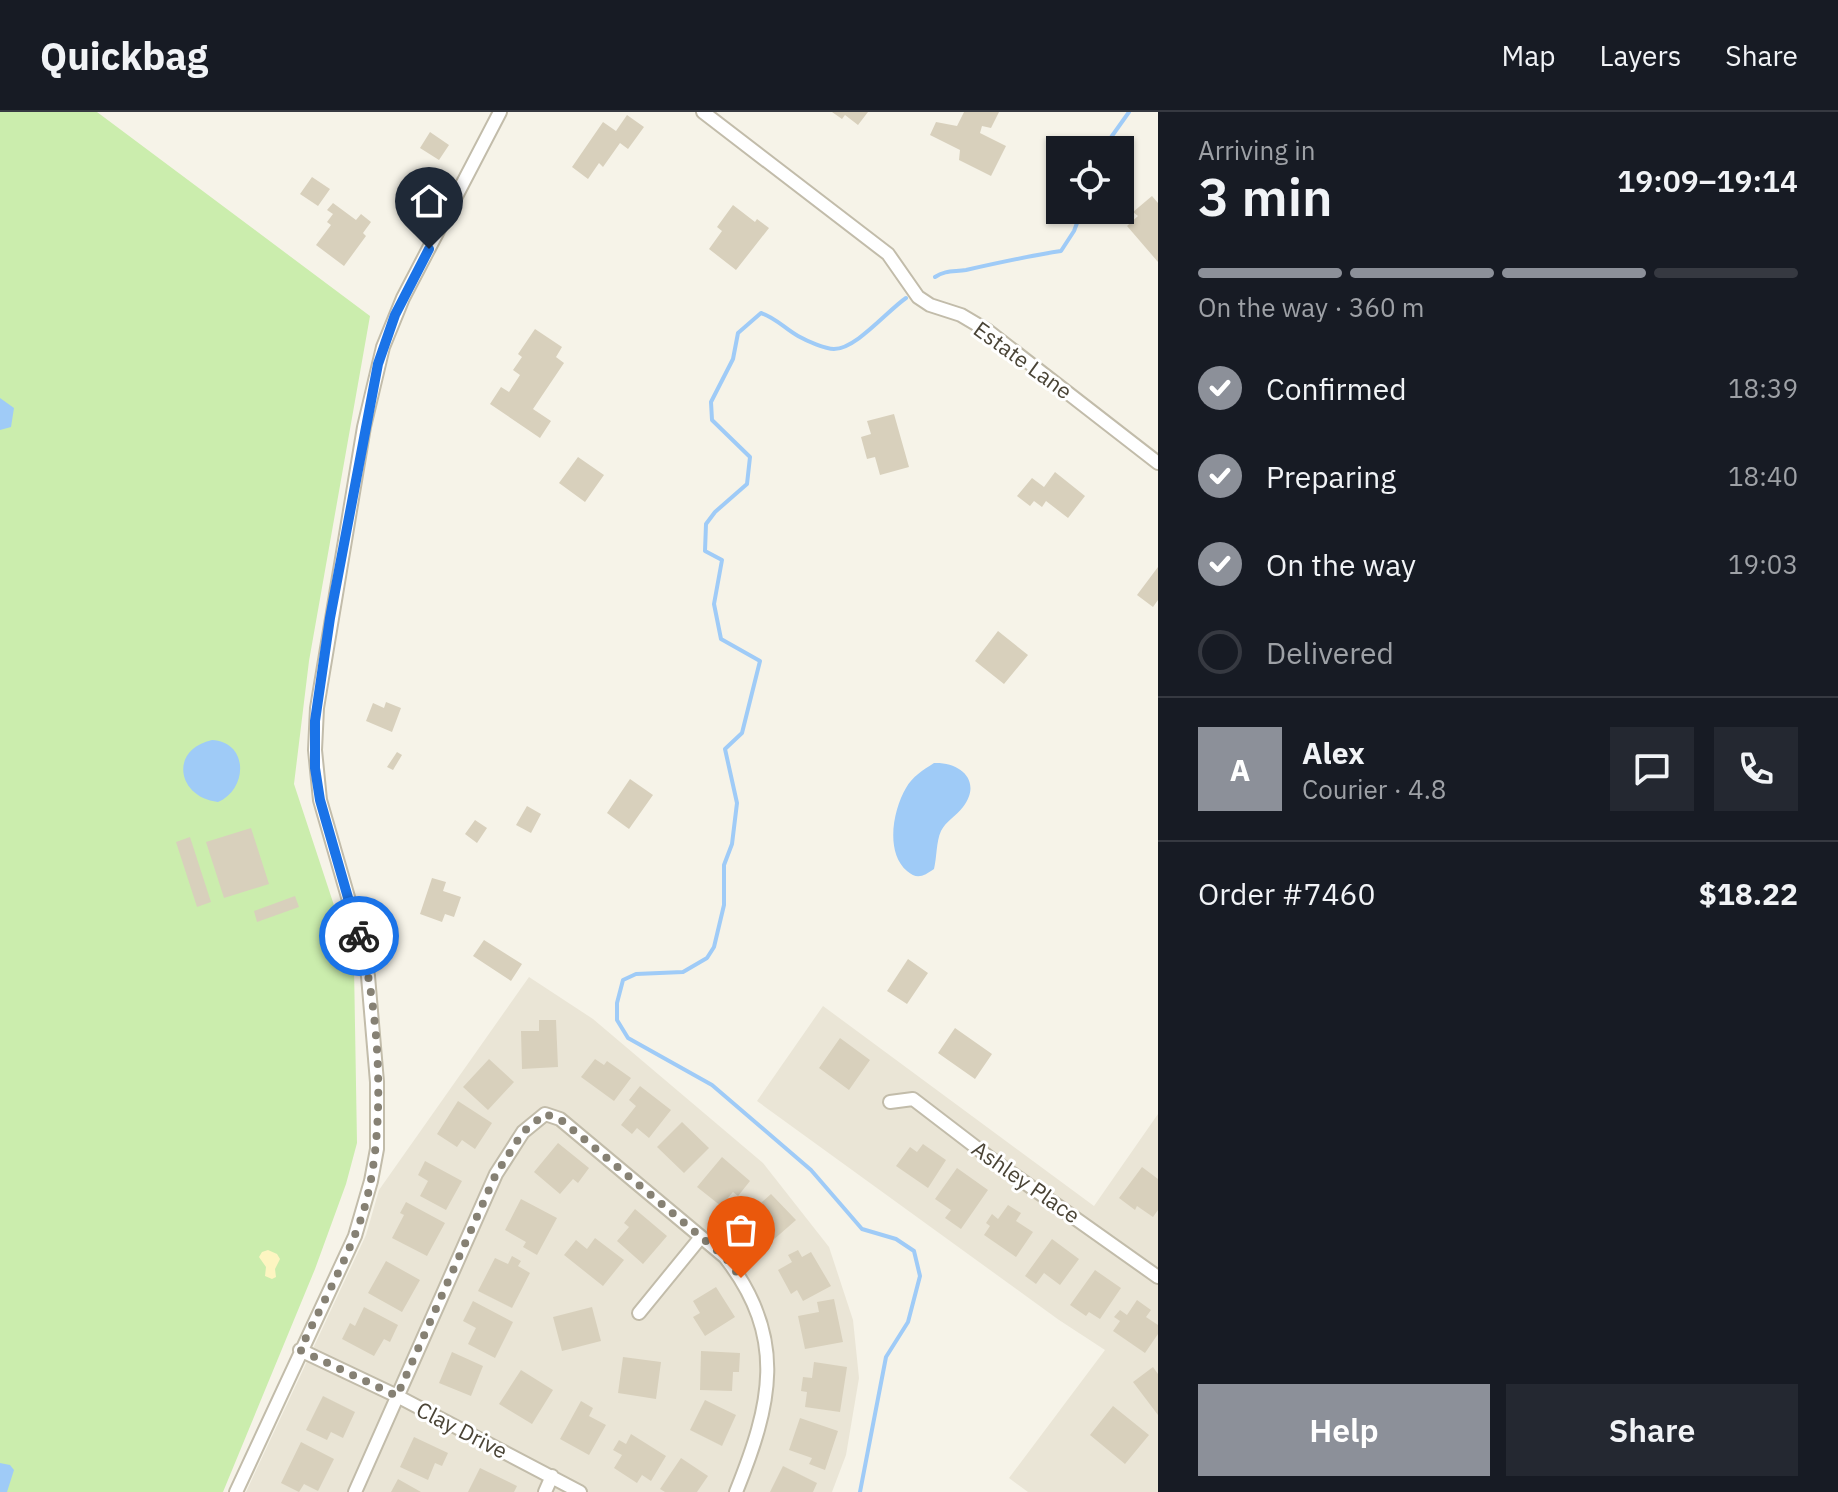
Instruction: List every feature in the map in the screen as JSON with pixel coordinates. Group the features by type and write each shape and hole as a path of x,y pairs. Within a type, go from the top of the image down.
{"street":[{"path":"236,1492 361,1217 375,1167 378,1129 376,1056 368,976 323,814 315,768 315,721 364,427 383,347 403,298 500,112"},
{"name":"Estate Lane","path":"703,112 888,254 918,297 930,305 961,315 988,331 1158,463"},
{"name":"Ashley Place","path":"890,1102 913,1099 990,1158 1158,1277"},
{"path":"355,1492 496,1174 523,1132 545,1114 560,1119 725,1257 741,1278 764,1329 769,1365 755,1445 736,1492"},
{"path":"639,1313 701,1237"},
{"name":"Clay Drive","path":"300,1350 397,1396 580,1492"},
{"path":"545,1492 552,1476"}],"shaded area":[{"path":"529,977 593,1019 763,1163 829,1247 853,1320 859,1378 846,1455 832,1492 246,1492 366,1235 379,1190"},
{"path":"823,1006 1094,1206 1158,1114 1158,1492 1028,1492 1009,1478 1105,1350 757,1101"}],"green space":[{"path":"0,112 97,112 370,316 309,661 294,784 354,966 357,1143 346,1184 315,1269 223,1492 0,1492"}],"sand":[{"path":"268,1250 280,1259 275,1269 276,1277 272,1279 265,1276 266,1267 259,1257"}],"water":[{"path":"0,398 14,408 11,427 0,430"},
{"path":"212,740 233,749 240,767 235,787 218,802 204,799 194,792 184,773 184,763 189,753 198,745"},
{"path":"934,763 960,770 970,782 970,789 963,807 941,831 934,869 917,876 900,863 893,831 901,797 908,784"},
{"path":"0,1463 10,1465 14,1470 7,1492 0,1492"}],"building":[{"path":"832,112 868,112 858,125 845,115 842,119"},
{"path":"964,112 999,112 991,128 982,126 980,133 1006,146 991,176 959,160 960,150 930,135 936,122 957,126"},
{"path":"627,115 644,127 628,149 620,143 603,167 599,163 588,179 572,167 603,122 616,131"},
{"path":"430,132 449,145 439,160 420,148"},
{"path":"312,177 330,189 318,206 300,194"},
{"path":"1152,196 1158,203 1158,262 1127,226 1134,224 1138,216 1134,211"},
{"path":"333,203 356,220 361,214 371,222 363,233 366,236 344,266 316,245 331,225 327,222 333,214 327,210"},
{"path":"733,205 755,222 757,219 769,228 736,270 709,249 722,231 717,227"},
{"path":"535,329 562,347 556,357 564,363 533,409 551,421 540,438 490,404 501,387 509,392 520,375 513,370 522,357 518,354"},
{"path":"894,414 909,467 880,475 875,457 867,459 861,437 871,434 867,421"},
{"path":"578,457 604,475 585,502 559,483"},
{"path":"1055,472 1085,496 1068,518 1046,501 1042,507 1034,501 1030,506 1017,496 1032,478 1044,487"},
{"path":"1158,567 1158,600 1153,607 1137,595"},
{"path":"998,631 1028,655 1004,684 975,661"},
{"path":"386,702 401,708 392,732 366,721 373,703 384,708"},
{"path":"397,752 402,755 393,770 387,767"},
{"path":"630,779 653,795 629,829 607,813"},
{"path":"527,806 541,814 531,833 516,825"},
{"path":"475,820 487,828 477,843 465,834"},
{"path":"251,828 269,884 224,898 206,842"},
{"path":"190,837 211,902 197,907 176,842"},
{"path":"432,878 446,882 443,891 461,897 454,917 445,914 442,922 420,914"},
{"path":"295,896 299,907 257,922 254,911"},
{"path":"484,940 522,964 511,981 473,956"},
{"path":"908,959 928,973 907,1004 887,991"},
{"path":"539,1020 556,1020 558,1067 522,1069 521,1031 539,1031"},
{"path":"955,1028 992,1054 975,1079 938,1053"},
{"path":"840,1038 870,1060 849,1090 819,1068"},
{"path":"489,1059 514,1082 488,1110 463,1087"},
{"path":"595,1059 604,1065 607,1061 631,1078 614,1101 581,1077"},
{"path":"640,1086 671,1110 649,1138 637,1128 632,1134 621,1125 636,1106 629,1100"},
{"path":"458,1101 492,1123 475,1149 462,1140 457,1147 437,1134"},
{"path":"682,1122 709,1148 684,1173 657,1147"},
{"path":"558,1143 589,1168 578,1183 573,1179 560,1194 534,1172"},
{"path":"923,1144 946,1160 928,1188 896,1166 910,1147 917,1152"},
{"path":"722,1157 750,1181 738,1196 733,1192 721,1206 697,1187"},
{"path":"425,1161 462,1181 446,1210 420,1196 428,1181 418,1175"},
{"path":"1142,1167 1158,1179 1158,1210 1153,1217 1137,1206 1135,1210 1119,1198"},
{"path":"957,1168 988,1190 961,1229 945,1218 951,1210 935,1199"},
{"path":"771,1194 796,1220 764,1248 752,1234 758,1228 747,1215"},
{"path":"521,1199 557,1218 537,1255 523,1247 526,1242 505,1230"},
{"path":"406,1202 445,1223 427,1256 392,1238 404,1215 400,1213"},
{"path":"1008,1205 1021,1213 1016,1221 1033,1232 1016,1257 984,1235 990,1226 986,1223 992,1214 998,1219"},
{"path":"635,1209 667,1236 643,1264 617,1241 629,1227 624,1223"},
{"path":"595,1238 624,1260 603,1286 564,1255 576,1240 587,1249"},
{"path":"1052,1239 1079,1259 1060,1285 1044,1273 1036,1284 1025,1276"},
{"path":"798,1250 802,1257 811,1252 831,1286 803,1301 797,1290 791,1294 778,1270 792,1262 788,1255"},
{"path":"512,1256 521,1261 518,1266 530,1273 512,1308 478,1291 495,1258 508,1264"},
{"path":"386,1261 420,1280 402,1312 368,1293"},
{"path":"1095,1270 1121,1288 1100,1319 1089,1312 1086,1316 1070,1305"},
{"path":"716,1287 735,1317 705,1336 693,1317 700,1313 693,1301"},
{"path":"834,1299 843,1342 805,1349 798,1316 819,1312 817,1302"},
{"path":"1137,1300 1151,1310 1146,1317 1158,1325 1158,1334 1145,1353 1113,1331 1120,1321 1114,1317 1120,1310 1127,1315"},
{"path":"473,1301 513,1322 495,1358 468,1344 476,1328 463,1321"},
{"path":"364,1307 398,1325 390,1342 384,1339 374,1356 342,1339 350,1323 355,1326"},
{"path":"592,1307 601,1341 562,1351 553,1317"},
{"path":"701,1351 740,1353 739,1372 733,1372 732,1391 700,1390"},
{"path":"452,1352 483,1366 471,1396 439,1383"},
{"path":"623,1357 661,1362 656,1399 618,1393"},
{"path":"814,1362 847,1367 840,1412 805,1407 807,1392 801,1391 803,1377 812,1378"},
{"path":"1153,1367 1158,1374 1158,1415 1133,1382"},
{"path":"521,1370 553,1390 532,1424 499,1404"},
{"path":"323,1396 355,1412 343,1438 331,1432 327,1440 306,1430"},
{"path":"705,1400 736,1415 722,1446 690,1430"},
{"path":"581,1401 593,1408 589,1416 606,1425 589,1455 560,1439"},
{"path":"1113,1406 1149,1435 1125,1464 1090,1435"},
{"path":"800,1418 838,1431 825,1470 809,1464 812,1458 789,1450"},
{"path":"631,1434 666,1456 651,1481 642,1475 637,1483 614,1468 622,1455 613,1450 619,1440 626,1444"},
{"path":"414,1437 448,1453 442,1466 435,1463 428,1480 400,1467"},
{"path":"301,1442 334,1459 318,1491 304,1484 299,1492 281,1483"},
{"path":"681,1458 708,1476 697,1492 665,1492 660,1489"},
{"path":"783,1466 817,1483 813,1492 770,1492"},
{"path":"480,1468 517,1486 514,1492 468,1492"},
{"path":"398,1479 421,1492 391,1492"}],"waterway":[{"path":"1112,136 1129,112"},
{"path":"935,277 946,272 1061,251 1077,224"},
{"path":"860,1492 886,1357 908,1322 920,1276 914,1251 896,1239 862,1229 811,1170 712,1085 628,1038 617,1020 617,1003 623,980 636,974 683,972 707,958 714,947 724,905 724,865 732,844 737,803 725,749 742,733 760,661 721,639 714,604 722,560 705,551 706,524 747,484 750,457 712,420 711,402 733,359 738,333 761,313 811,342 834,349 852,343 906,298"}],"way so far":[{"path":"359,936 368,976 375,1047 378,1129 375,1167 355,1236 300,1350 397,1396 496,1174 523,1132 545,1114 560,1119 725,1257 741,1278"}],"route":[{"path":"359,936 320,800 315,768 315,721 330,618 378,364 395,315 429,249"}]}
